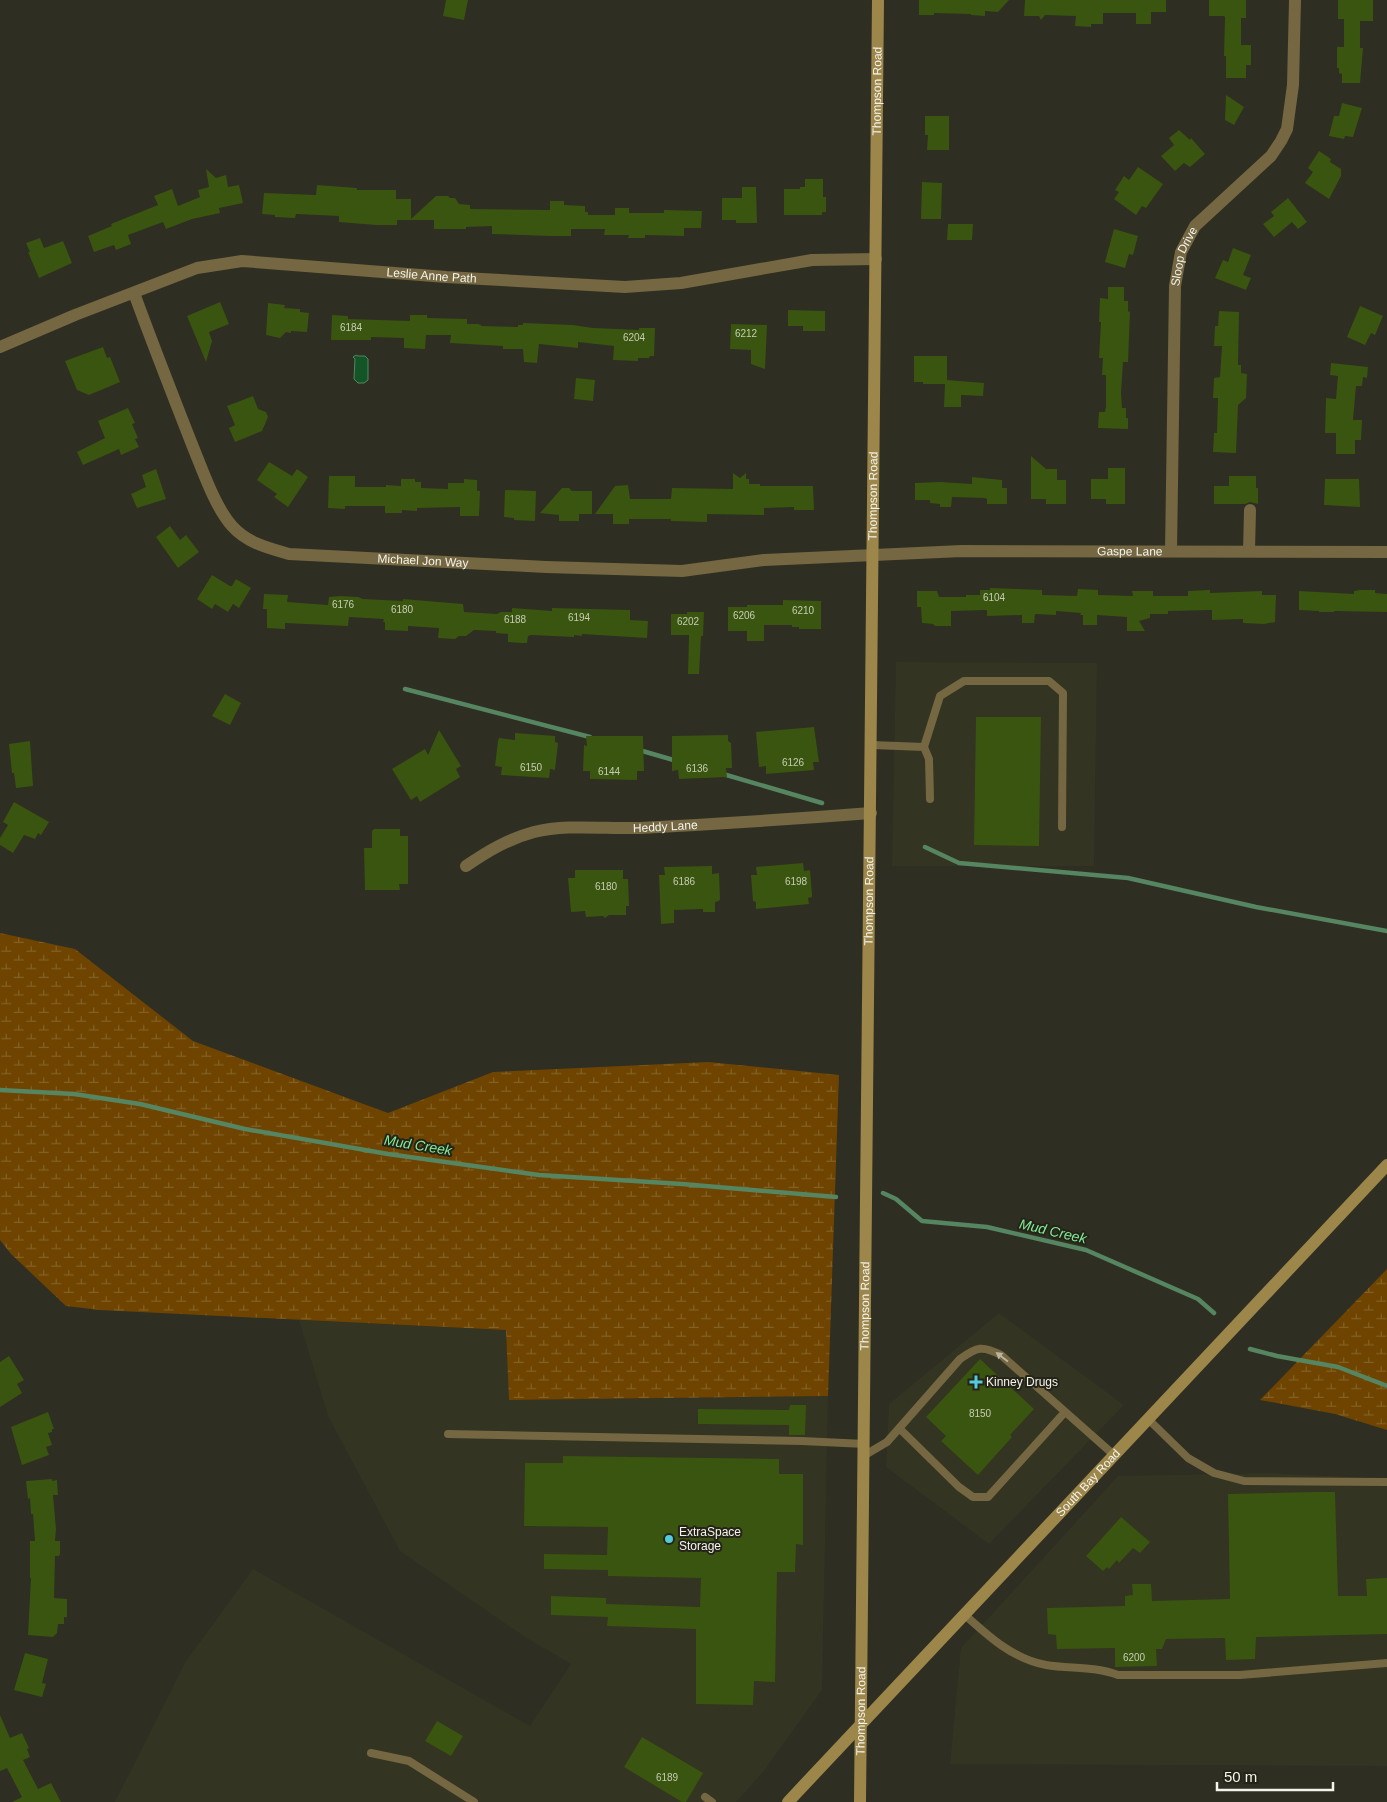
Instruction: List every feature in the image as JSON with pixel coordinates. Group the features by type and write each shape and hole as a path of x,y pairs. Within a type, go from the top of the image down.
{"street":[{"name":"Thompson Road","path":"860,1802 872,812 878,0"},
{"name":"Sloop Drive","path":"1171,551 1175,286 1181,252 1195,226 1270,156 1287,129 1294,85 1295,0"},
{"name":"Leslie Anne Path","path":"0,347 197,268 242,261 446,277 625,287 681,283 812,260 876,259"},
{"name":"Michael Jon Way","path":"134,293 165,377 212,492 231,525 244,538 260,545 289,554 546,567 682,571 764,560 874,554"},
{"path":"1249,551 1250,510"},
{"name":"Gaspe Lane","path":"874,554 962,551 1387,552"},
{"name":"Heddy Lane","path":"466,866 492,848 513,838 536,832 562,829 751,822 872,812"},
{"name":"South Bay Road","path":"788,1802 1387,1165"}],"lane":[{"path":"930,799 928,759 924,747 940,696 964,681 1049,681 1063,693 1062,827"},
{"path":"872,745 924,747"},
{"path":"448,1434 802,1441 864,1450 887,1442 960,1359 974,1349 988,1348 1001,1355 1114,1455"},
{"path":"900,1429 959,1487 973,1497 988,1497 1065,1412"},
{"path":"1148,1419 1188,1458 1214,1473 1244,1481 1387,1482"},
{"path":"964,1614 998,1644 1028,1659 1045,1665 1106,1670 1118,1674 1240,1675 1387,1663"},
{"path":"371,1752 409,1761 474,1802"}],"shaded area":[{"path":"356,355 365,356 368,359 368,380 364,383 358,383 354,379 355,359 353,357"},
{"path":"896,662 1097,663 1094,866 892,866"},
{"path":"999,1313 1124,1405 989,1544 886,1467 889,1404"},
{"path":"299,1320 506,1330 510,1400 828,1396 822,1690 763,1772 736,1802 115,1802 186,1661 253,1569 530,1726 571,1664 525,1637 400,1551 328,1416"},
{"path":"1270,1473 1387,1479 1387,1766 950,1764 961,1648 1118,1476"}],"green space":[{"path":"0,933 75,949 193,1041 388,1113 493,1072 708,1062 839,1075 828,1396 509,1400 506,1330 100,1310 66,1306 11,1254 0,1240"},
{"path":"1387,1269 1387,1430 1335,1414 1260,1400"}],"building":[{"path":"446,0 468,0 464,20 443,16"},
{"path":"919,0 1009,0 998,12 985,11 985,16 934,13 934,15 919,15"},
{"path":"1025,0 1166,0 1166,12 1151,12 1151,24 1136,24 1136,13 1103,13 1103,24 1091,24 1091,27 1075,26 1076,16 1045,15 1041,20 1039,16 1024,16"},
{"path":"1209,0 1246,0 1246,18 1241,18 1241,45 1251,45 1251,65 1246,65 1246,78 1226,78 1226,56 1224,56 1225,17 1209,16"},
{"path":"1338,0 1373,0 1373,21 1360,21 1360,48 1363,48 1360,83 1342,83 1342,74 1339,73 1339,68 1337,68 1337,47 1344,47 1344,19 1338,19"},
{"path":"1226,95 1244,107 1234,125 1225,120"},
{"path":"1342,103 1362,108 1353,137 1345,136 1344,139 1329,136 1334,116 1339,116"},
{"path":"925,116 949,116 949,150 927,150 928,135 925,135"},
{"path":"1179,130 1190,140 1191,138 1205,154 1190,167 1184,163 1175,171 1161,156 1174,145 1169,138"},
{"path":"1319,151 1331,159 1330,162 1341,169 1341,176 1329,199 1305,183 1313,172 1308,168"},
{"path":"1138,167 1163,184 1146,208 1142,206 1136,215 1114,199 1119,192 1115,190 1124,176 1129,180"},
{"path":"206,169 216,178 226,175 228,187 239,185 243,203 219,208 220,213 192,219 166,229 163,222 128,235 131,244 116,250 114,245 94,252 88,236 112,226 111,224 158,205 154,196 172,189 178,206 200,197 198,190 209,187"},
{"path":"805,179 823,179 823,197 826,197 826,212 822,212 822,215 784,215 784,189 800,189 800,187 805,187"},
{"path":"922,182 942,183 941,219 921,219"},
{"path":"317,185 357,188 357,190 396,190 396,199 411,199 411,219 436,196 448,196 455,198 459,204 470,205 470,209 550,210 550,201 564,201 564,205 585,206 585,212 588,212 588,215 615,215 615,208 629,208 629,213 664,213 664,210 702,211 701,228 684,228 684,236 645,235 645,238 628,238 629,235 604,235 605,229 571,229 571,236 550,236 492,234 492,226 466,227 466,229 434,229 434,220 397,220 397,225 376,225 339,222 339,216 296,214 295,218 262,214 264,193 316,195"},
{"path":"742,187 756,187 757,223 736,223 736,220 722,220 722,198 742,198"},
{"path":"1288,198 1307,222 1298,229 1292,222 1274,237 1263,224 1274,216 1271,212"},
{"path":"948,224 973,224 972,240 947,240"},
{"path":"1114,229 1138,236 1133,255 1129,254 1125,268 1105,262"},
{"path":"40,238 44,248 63,241 72,263 39,278 26,243"},
{"path":"1233,248 1251,255 1243,275 1251,278 1246,290 1215,278 1223,260 1228,262"},
{"path":"1108,287 1124,287 1124,301 1128,301 1128,312 1130,311 1128,362 1123,362 1121,393 1122,408 1126,408 1126,418 1128,418 1128,429 1098,428 1099,412 1105,412 1106,407 1106,375 1102,375 1103,358 1099,358 1100,298 1108,299"},
{"path":"220,302 229,324 209,332 212,341 206,362 187,316"},
{"path":"268,303 285,305 284,308 300,309 300,312 309,313 307,332 286,332 280,338 266,335"},
{"path":"1360,306 1383,316 1375,335 1371,333 1365,345 1347,337"},
{"path":"788,310 825,311 825,331 803,331 803,326 788,326"},
{"path":"1219,311 1239,312 1238,365 1241,365 1241,373 1247,374 1246,398 1238,405 1236,453 1213,452 1214,433 1217,433 1218,398 1213,398 1214,378 1220,377 1222,346 1214,346 1215,326 1218,326"},
{"path":"332,315 348,316 348,319 410,321 410,315 427,315 427,318 467,319 467,324 478,324 481,326 518,327 518,325 523,325 523,323 639,330 639,328 655,328 654,356 638,358 638,361 613,360 614,346 578,342 578,348 539,344 537,363 524,362 523,349 503,349 503,346 450,343 451,335 426,335 425,349 404,348 404,338 371,337 371,340 331,340"},
{"path":"731,324 767,325 765,369 751,364 751,350 730,349"},
{"path":"103,347 107,358 110,357 120,382 89,395 77,390 65,361"},
{"path":"914,356 947,356 947,380 984,383 983,396 961,395 961,407 944,407 945,384 914,382"},
{"path":"1331,363 1368,367 1367,378 1363,377 1362,386 1356,386 1353,420 1362,420 1361,440 1355,440 1355,454 1336,454 1336,433 1325,433 1326,398 1336,399 1338,376 1330,375"},
{"path":"576,378 595,380 593,401 574,399"},
{"path":"253,396 258,409 266,412 268,417 262,431 235,442 229,428 235,425 227,406"},
{"path":"128,408 135,423 132,424 138,438 135,439 139,447 121,455 119,449 83,465 77,452 105,438 98,421"},
{"path":"1031,456 1046,469 1057,469 1057,480 1066,480 1066,504 1046,504 1046,499 1031,499"},
{"path":"269,462 292,476 297,469 308,477 288,507 274,497 277,494 257,480"},
{"path":"1108,468 1125,468 1125,504 1106,504 1106,499 1091,499 1091,479 1108,479"},
{"path":"156,469 166,499 137,508 131,494 146,487 142,475"},
{"path":"733,473 740,478 746,473 746,479 749,479 749,484 760,484 760,486 813,486 814,510 794,510 794,507 764,508 764,515 707,514 707,522 671,521 671,519 629,519 629,524 613,524 613,514 595,514 615,486 628,485 630,499 671,499 672,488 733,489"},
{"path":"329,476 355,476 355,487 401,486 401,479 415,479 415,482 421,482 421,488 448,489 448,483 464,483 464,479 477,480 477,491 480,491 479,516 460,516 460,507 417,508 417,511 402,510 402,513 385,513 385,506 345,506 345,509 328,508"},
{"path":"1229,476 1256,476 1258,504 1250,502 1245,504 1214,504 1214,486 1229,486"},
{"path":"972,477 1002,480 1002,488 1007,488 1007,504 987,504 987,499 985,498 952,497 951,507 940,507 940,504 930,503 930,500 915,500 915,483 972,484"},
{"path":"1325,479 1359,479 1360,507 1324,505"},
{"path":"562,488 569,488 572,491 592,491 592,514 579,514 579,521 559,521 559,515 540,513"},
{"path":"505,490 536,491 535,521 514,520 514,518 504,517"},
{"path":"170,526 180,540 186,535 199,552 178,568 156,537"},
{"path":"212,575 230,586 232,586 236,579 251,588 239,608 233,604 228,612 215,604 212,609 197,599"},
{"path":"990,588 1042,590 1042,595 1077,596 1078,589 1098,590 1098,595 1133,596 1132,591 1153,591 1153,596 1188,596 1188,591 1210,590 1210,593 1262,591 1262,595 1276,595 1275,622 1264,624 1243,623 1243,619 1212,620 1212,610 1168,611 1168,614 1150,614 1150,618 1139,621 1145,631 1127,631 1127,617 1097,615 1097,625 1083,625 1083,615 1080,615 1081,613 1056,611 1056,615 1035,614 1034,623 1022,623 1022,615 987,616 987,610 951,611 951,626 935,626 922,623 921,607 917,607 917,591 937,591 939,597 966,597 966,595 980,595 980,590 990,590"},
{"path":"1375,590 1375,593 1387,594 1387,612 1319,612 1299,610 1299,591 1354,594 1354,591"},
{"path":"264,594 288,595 287,602 328,605 329,597 340,596 363,599 403,601 403,599 463,604 464,612 497,614 512,612 512,608 552,611 552,608 630,610 630,620 648,621 647,638 582,634 582,636 574,635 574,637 531,635 528,636 527,643 521,643 508,642 508,634 496,633 496,631 474,630 466,636 459,636 455,639 438,638 439,628 408,626 408,631 385,630 384,619 349,617 348,626 285,623 285,629 267,628 267,609 263,609"},
{"path":"783,600 821,601 821,629 799,629 799,627 792,627 792,625 764,625 764,641 747,641 747,631 728,631 728,607 783,605"},
{"path":"687,612 704,612 699,674 688,674 689,635 671,635 671,614 687,614"},
{"path":"225,694 241,703 230,725 212,716"},
{"path":"976,717 1041,717 1039,846 974,845"},
{"path":"814,727 819,762 813,762 814,770 766,774 766,766 759,767 756,732"},
{"path":"439,730 461,766 456,769 460,777 420,802 417,796 411,800 392,769 425,749 428,755"},
{"path":"515,733 555,736 555,742 558,743 555,770 550,769 549,778 501,775 502,767 495,766 499,738 515,740"},
{"path":"728,735 728,741 731,743 732,768 726,768 727,777 679,779 678,770 672,771 672,736"},
{"path":"586,736 643,736 644,771 637,771 637,780 590,779 590,771 583,771 584,745 587,746"},
{"path":"30,741 33,786 16,788 14,773 12,773 9,744"},
{"path":"14,802 49,822 41,835 38,833 35,839 24,835 13,853 0,845 0,838 8,825 3,822"},
{"path":"374,829 400,829 400,836 408,836 408,884 399,884 400,890 365,890 364,848 372,848 372,831"},
{"path":"803,863 804,871 810,870 812,897 808,898 809,904 756,909 756,902 753,901 751,875 757,875 756,867"},
{"path":"712,866 712,874 719,873 720,899 715,902 715,912 703,912 703,909 674,910 674,923 661,924 659,875 665,875 664,867"},
{"path":"575,870 623,870 623,879 628,879 629,906 626,906 626,915 609,915 605,918 603,916 586,917 585,911 571,912 568,878 575,878"},
{"path":"9,1356 24,1380 17,1384 22,1393 0,1407 0,1362"},
{"path":"980,1359 1034,1409 978,1475 941,1441 946,1436 926,1417"},
{"path":"790,1405 806,1405 805,1435 789,1435 789,1425 698,1424 698,1409 789,1410"},
{"path":"48,1412 54,1429 48,1433 52,1445 46,1447 49,1455 22,1465 11,1427"},
{"path":"563,1456 779,1459 779,1474 803,1474 803,1545 796,1544 795,1572 777,1572 775,1682 754,1681 753,1705 696,1704 696,1629 607,1626 608,1617 551,1615 551,1596 606,1598 606,1604 700,1607 701,1578 608,1576 608,1570 544,1569 544,1554 607,1555 608,1527 524,1526 525,1463 563,1463"},
{"path":"52,1479 52,1481 57,1480 58,1495 53,1495 56,1529 55,1541 60,1541 60,1554 55,1556 54,1598 67,1599 67,1617 64,1617 64,1624 58,1624 57,1633 53,1637 28,1635 31,1578 30,1541 35,1541 33,1514 31,1514 26,1481"},
{"path":"1335,1492 1338,1596 1367,1596 1366,1579 1387,1578 1387,1634 1256,1637 1255,1659 1226,1660 1225,1638 1166,1639 1162,1649 1156,1649 1157,1666 1115,1667 1115,1648 1057,1649 1056,1635 1048,1634 1047,1608 1125,1606 1125,1596 1133,1595 1132,1584 1151,1584 1152,1601 1230,1599 1228,1494"},
{"path":"1121,1517 1150,1542 1140,1553 1133,1548 1119,1563 1117,1560 1109,1569 1107,1567 1103,1571 1086,1556"},
{"path":"25,1653 48,1659 42,1683 46,1684 42,1697 14,1690"},
{"path":"0,1715 10,1738 22,1733 29,1748 27,1749 30,1757 23,1760 38,1789 51,1783 61,1802 12,1802 22,1797 7,1768 0,1771"},
{"path":"437,1721 463,1736 451,1756 425,1741"},
{"path":"642,1737 703,1773 686,1802 682,1802 624,1767"}],"waterway":[{"path":"405,689 590,737"},
{"path":"639,750 677,761"},
{"path":"723,774 822,803"},
{"path":"925,847 959,863 1128,878 1256,907 1387,931"},
{"name":"Mud Creek","path":"0,1090 74,1094 140,1104 245,1129 388,1154 539,1175 682,1184 836,1197"},
{"name":"Mud Creek","path":"883,1193 896,1199 922,1221 987,1227 1086,1250 1198,1299 1214,1313"},
{"name":"Mud Creek","path":"1250,1349 1338,1367 1387,1386"}],"place":[{"name":"Kinney Drugs","path":"976,1382"},
{"name":"ExtraSpace Storage","path":"669,1539"}]}
